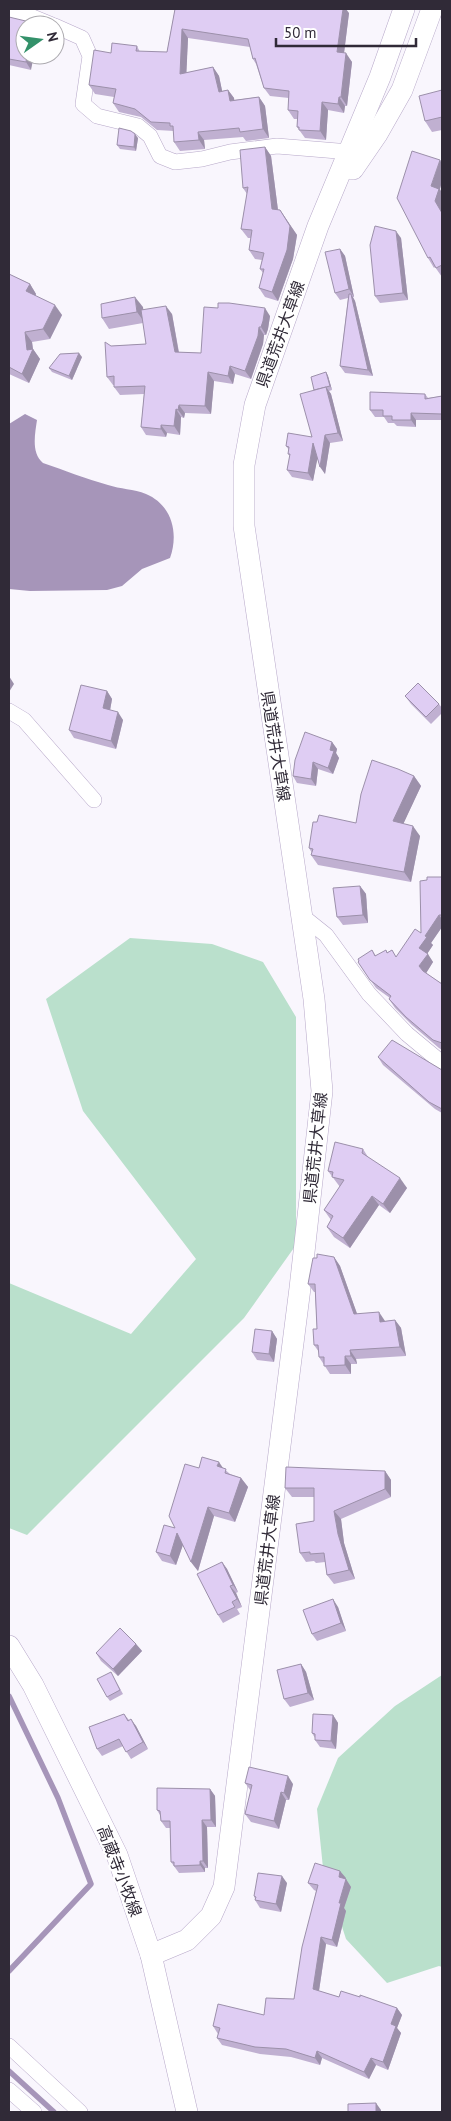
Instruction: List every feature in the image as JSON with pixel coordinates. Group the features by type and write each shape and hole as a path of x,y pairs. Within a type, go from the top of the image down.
{"main road":[{"name":"県道荒井大草線","path":"151,1955 187,1940 211,1916 224,1887 300,1288 322,1091 314,999 244,526 244,465 255,405 318,226 380,77 404,9"},
{"name":"県道荒井大草線","path":"318,226 377,134 402,90 432,9"},
{"name":"高蔵寺小牧線","path":"9,1646 33,1686 117,1855 151,1955 187,2112"}],"street":[{"path":"9,12 25,15"},
{"path":"65,31 82,38 90,56 83,104 97,116 138,126 150,136 160,156 175,162 277,146 350,152"},
{"path":"9,711 24,720 94,800"},
{"path":"301,914 326,934 368,994 406,1034 442,1062"},
{"path":"9,2046 80,2112"},
{"path":"9,2090 34,2112"}],"green space":[{"path":"130,938 212,944 263,962 296,1017 296,1245 244,1318 27,1535 9,1528 9,1283 131,1334 196,1259 83,1111 46,999"},
{"path":"442,1675 442,1967 439,1966 387,1983 346,1939 323,1868 317,1809 338,1758 395,1706"}],"shaded area":[{"path":"25,414 37,420 35,449 43,463 100,483 141,492 162,505 171,521 173,530 173,549 170,558 142,569 122,586 107,590 30,591 9,589 9,424"}],"building":[{"path":"175,9 343,9 337,52 346,53 341,97 339,97 338,104 322,102 320,131 299,130 299,127 297,127 298,111 288,110 289,91 264,88 248,39 182,29 180,74 213,67 219,92 228,90 230,101 259,97 263,129 240,132 239,128 198,132 199,140 174,142 173,126 170,126 170,123 151,122 135,109 113,103 116,89 89,85 94,50 111,53 112,43 137,46 136,51 167,52"},
{"path":"9,17 15,18 15,60 9,59"},
{"path":"442,90 442,117 425,121 419,96"},
{"path":"119,128 135,134 134,147 117,145"},
{"path":"265,147 272,209 280,210 290,226 287,250 272,292 259,288 264,269 260,269 264,253 249,250 252,230 241,229 248,187 243,188 240,150"},
{"path":"412,151 440,160 431,186 439,189 435,201 442,213 442,265 436,268 430,257 428,258 397,198"},
{"path":"375,226 396,231 403,293 375,296 370,245"},
{"path":"340,249 349,289 335,293 325,252"},
{"path":"9,274 30,284 26,291 55,305 43,329 25,332 27,350 33,349 22,374 9,367"},
{"path":"349,294 351,294 368,370 340,366"},
{"path":"135,297 137,312 102,318 101,304"},
{"path":"218,303 265,308 263,321 261,327 259,327 258,336 245,371 230,366 228,376 208,372 205,406 179,405 178,410 176,409 174,426 161,425 161,429 141,427 145,386 114,387 114,376 107,377 105,342 111,346 146,344 141,310 166,306 175,352 201,353 204,307 218,308"},
{"path":"79,353 69,376 49,368 60,354"},
{"path":"326,372 330,386 314,390 311,377"},
{"path":"326,387 338,433 325,435 320,467 313,443 308,473 287,470 290,454 288,454 289,447 286,446 288,433 312,437 300,394"},
{"path":"370,392 425,394 425,399 442,396 442,414 411,413 411,420 392,420 392,416 383,416 383,410 370,410"},
{"path":"418,683 439,704 426,717 405,696"},
{"path":"81,685 107,691 103,708 118,712 111,741 69,730"},
{"path":"305,732 332,742 330,750 334,751 328,768 313,762 311,779 293,776 295,760"},
{"path":"372,760 414,776 393,821 413,826 404,872 311,855 313,849 309,848 313,822 317,822 319,815 356,823 361,794"},
{"path":"427,877 442,877 442,915 439,915 419,948 428,954 419,966 442,984 442,1043 433,1040 406,1017 389,999 391,996 370,980 358,962 358,959 372,950 375,956 386,950 387,953 392,950 396,957 415,929 421,933 420,881 427,880"},
{"path":"360,886 363,915 337,917 333,888"},
{"path":"392,1040 442,1070 442,1109 429,1102 378,1057"},
{"path":"335,1142 363,1149 362,1153 400,1178 383,1204 372,1196 343,1238 327,1227 333,1216 324,1210 344,1180 332,1177 333,1172 328,1171"},
{"path":"317,1254 334,1257 354,1314 379,1312 380,1322 395,1320 400,1347 350,1350 351,1356 345,1356 345,1365 324,1366 324,1357 319,1357 318,1345 314,1345 313,1329 317,1329 315,1284 308,1284 313,1258 317,1258"},
{"path":"255,1329 272,1331 269,1354 252,1352"},
{"path":"202,1457 219,1462 217,1466 226,1469 225,1473 241,1478 229,1513 208,1507 191,1562 177,1533 170,1556 156,1552 164,1525 175,1528 169,1516 185,1464 199,1468"},
{"path":"286,1467 385,1471 385,1489 334,1511 338,1534 349,1570 327,1575 324,1553 300,1553 296,1524 314,1521 314,1488 285,1488"},
{"path":"222,1562 233,1585 230,1586 237,1599 232,1602 235,1607 218,1615 197,1574"},
{"path":"333,1599 341,1623 312,1634 303,1610"},
{"path":"120,1628 136,1644 113,1669 96,1653"},
{"path":"301,1664 308,1693 284,1699 277,1670"},
{"path":"111,1672 120,1690 107,1697 97,1679"},
{"path":"124,1714 128,1721 131,1719 143,1742 126,1752 119,1739 97,1749 89,1727"},
{"path":"313,1714 333,1715 331,1741 315,1740 315,1734 312,1733"},
{"path":"249,1767 288,1776 284,1793 281,1792 274,1821 245,1814 252,1785 245,1783"},
{"path":"157,1788 210,1789 211,1820 202,1820 203,1861 200,1861 200,1865 174,1866 174,1862 171,1862 170,1821 161,1821 160,1811 157,1810"},
{"path":"315,1863 340,1871 339,1877 346,1879 332,1940 321,1937 313,1989 339,1997 341,1991 360,1997 360,1995 397,2008 391,2024 396,2026 383,2062 371,2058 364,2072 317,2051 315,2058 286,2049 255,2047 217,2038 220,2028 213,2026 218,2004 264,2015 266,1998 294,1999 302,1947 318,1885 308,1883"},
{"path":"258,1873 282,1876 276,1904 255,1900"},
{"path":"376,2103 376,2112 348,2112 348,2104"}],"waterway":[{"path":"9,1696 58,1798 91,1884 9,1971"},
{"path":"9,2071 54,2112"}]}
